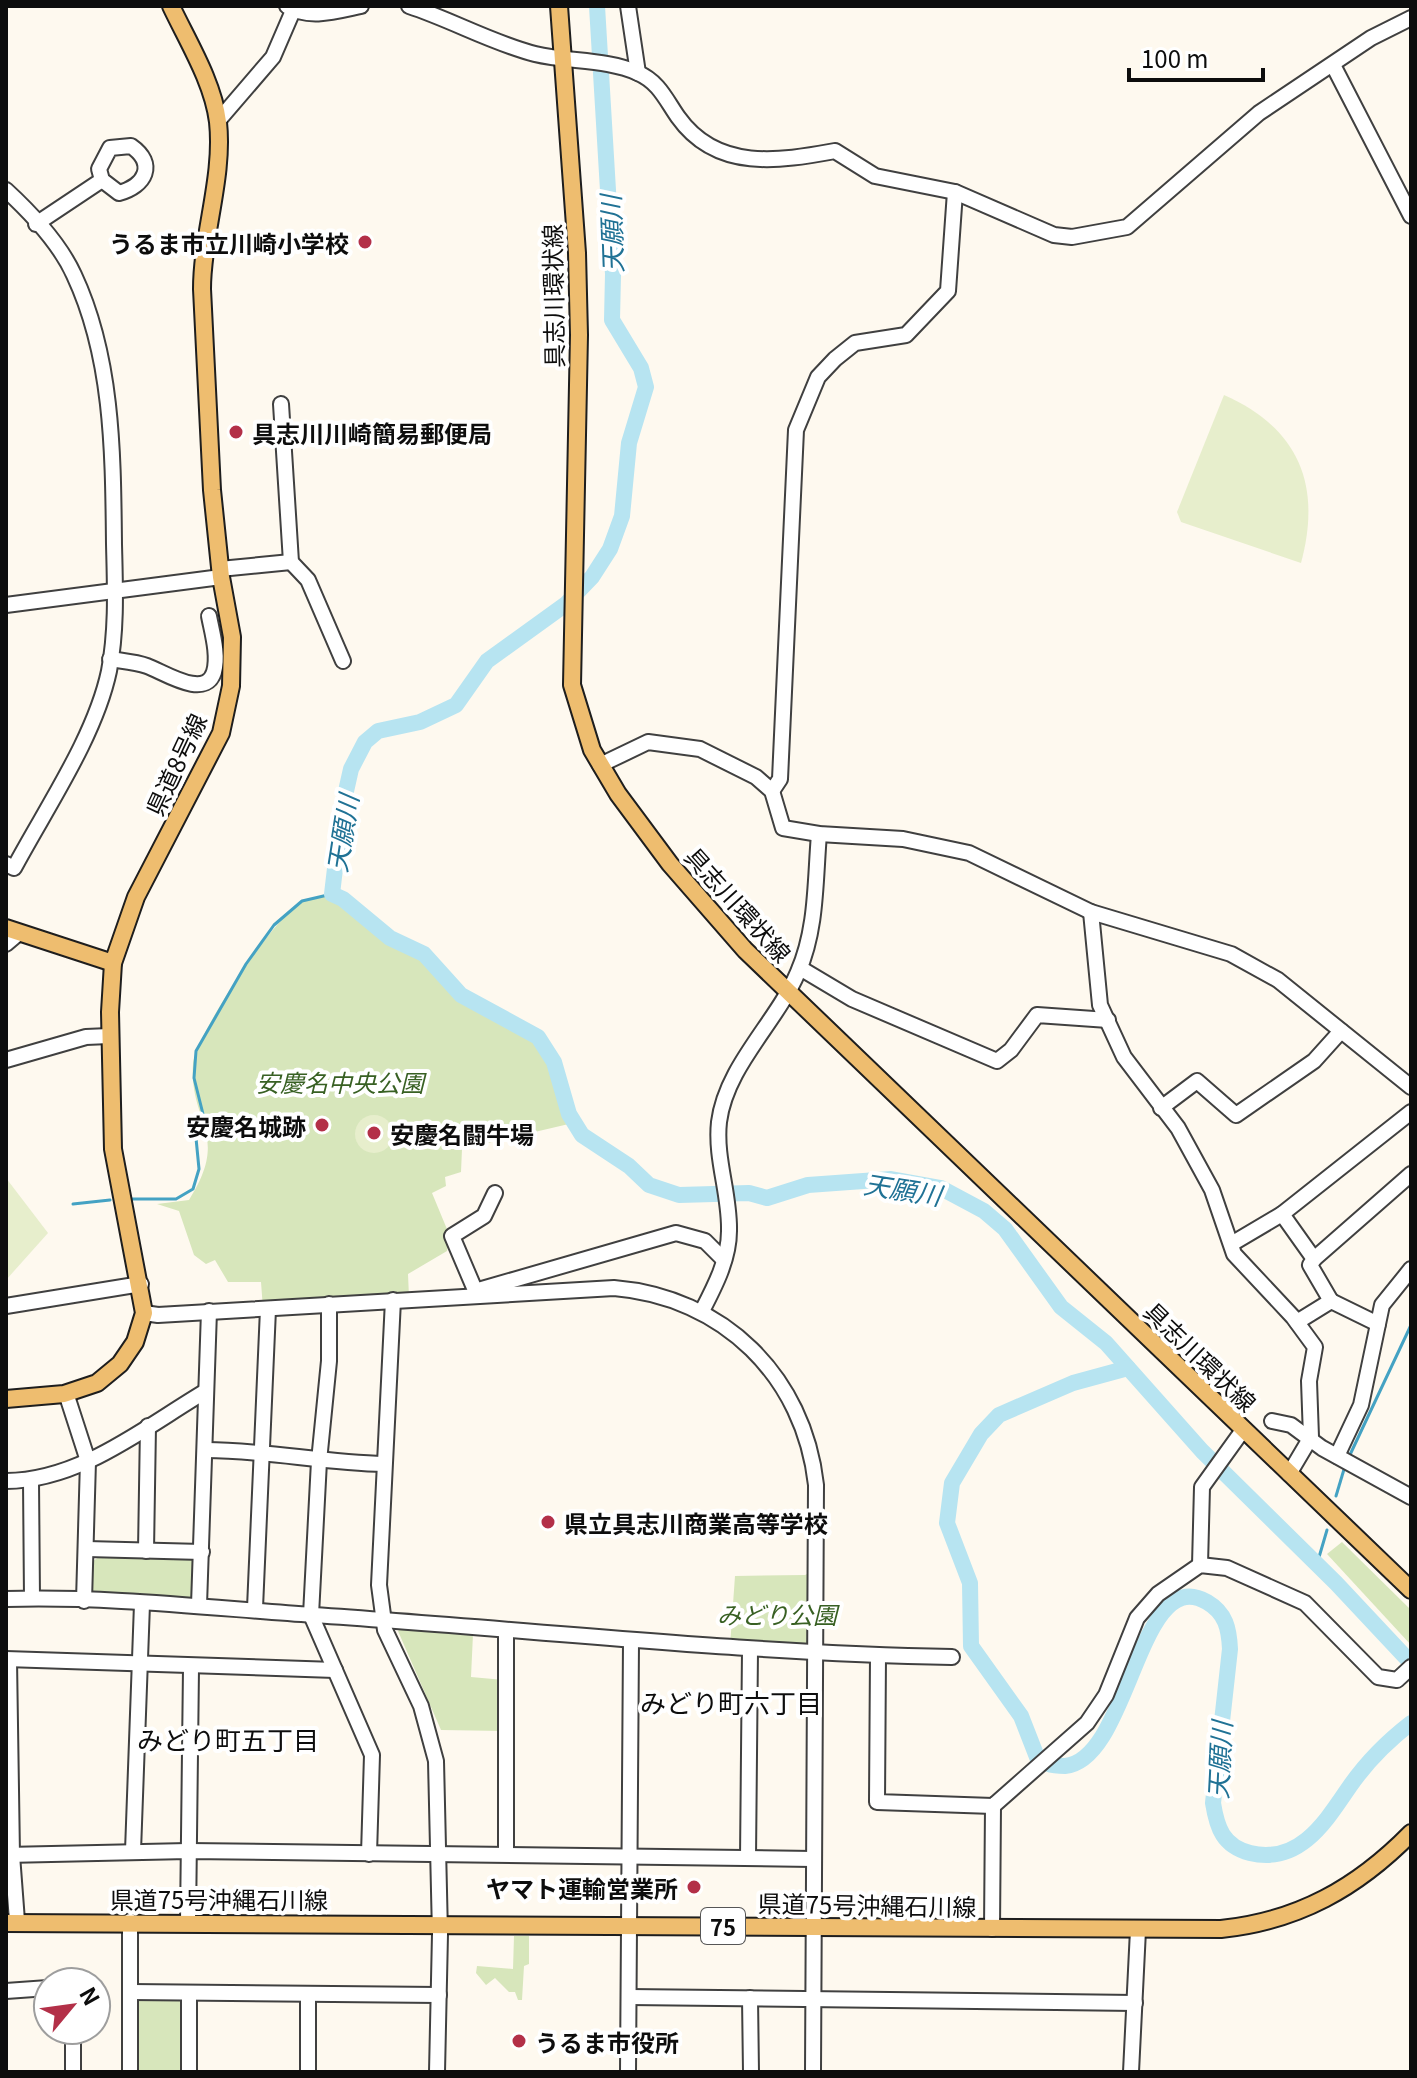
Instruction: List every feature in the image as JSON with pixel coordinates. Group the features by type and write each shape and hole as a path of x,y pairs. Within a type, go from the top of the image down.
{"main road":[{"name":"県道8号線","path":"6,1399 66,1393 97,1383 120,1364 135,1342 144,1313 141,1284 113,1149 109,1036 113,963 136,897 221,733 231,686 233,657 220,573 212,490 202,289 202,257 219,148 218,121 205,81 171,6"},
{"name":"具志川環状線","path":"559,6 579,335 570,641 576,704 600,765 670,864 788,992 1411,1590"},
{"path":"10,935 113,963"},
{"name":"県道75号沖縄石川線","path":"12,1922 1221,1929 1280,1919 1326,1901 1364,1877 1411,1833"}],"street":[{"path":"218,121 273,57 292,7 323,14 361,6"},
{"path":"409,6 534,54 638,73 659,88 690,131 726,153 770,162 835,151 875,176 955,192 1063,237 1127,227 1259,113 1411,18"},
{"path":"628,6 638,73"},
{"path":"1333,65 1411,216"},
{"path":"36,224 102,180"},
{"path":"6,190 75,276 103,365 113,472 115,591 110,659 99,704 14,868 6,864"},
{"path":"772,791 780,779 796,430 818,377 835,359 855,343 906,335 948,291 955,192"},
{"path":"281,404 291,562 308,580 343,661"},
{"path":"6,605 115,591 291,562"},
{"path":"110,659 145,665 196,685 206,682 213,674 215,660 209,616"},
{"path":"600,765 648,742 700,749 756,777 772,791 783,828 819,834 903,839 969,853 1091,912 1231,954 1278,980 1411,1087"},
{"path":"702,1311 724,1260 729,1233 719,1149 720,1120 733,1081 788,992 811,940 819,834"},
{"path":"1091,912 1096,985 1124,1057 1178,1128 1212,1190 1233,1243 1234,1254 1297,1322 1315,1347 1309,1381 1311,1437 1289,1474"},
{"path":"800,968 852,999 997,1061 1011,1050 1037,1015 1108,1020"},
{"path":"1161,1108 1197,1081 1236,1115 1314,1061 1341,1031"},
{"path":"6,1060 86,1037 109,1036"},
{"path":"1233,1243 1282,1214 1411,1112"},
{"path":"1378,1324 1331,1301 1310,1265 1411,1174"},
{"path":"475,1293 452,1236 484,1216 495,1193"},
{"path":"1282,1214 1314,1259"},
{"path":"475,1293 676,1233 705,1241 724,1260"},
{"path":"1337,1456 1361,1405 1382,1305 1411,1269"},
{"path":"6,1306 141,1284"},
{"path":"144,1313 268,1309 475,1293 614,1288 646,1292 702,1311 741,1338 769,1365 804,1427 816,1485 813,2072"},
{"path":"393,1300 379,1573 383,1619 430,1733 437,1773 437,2072"},
{"path":"1297,1322 1331,1301"},
{"path":"329,1304 329,1361 319,1461 311,1615 372,1755 369,1854"},
{"path":"255,1608 268,1309"},
{"path":"199,1605 209,1311"},
{"path":"6,1481 31,1481 88,1461 206,1391"},
{"path":"66,1393 88,1461 84,1601"},
{"path":"1272,1421 1291,1425 1337,1456 1411,1497"},
{"path":"146,1551 148,1426"},
{"path":"1200,1565 1202,1487 1243,1430"},
{"path":"206,1450 262,1450 319,1461 384,1464"},
{"path":"31,1481 32,1598"},
{"path":"87,1549 202,1552"},
{"path":"878,1656 877,1802 993,1806 1087,1723 1106,1695 1137,1618 1158,1594 1200,1565 1227,1568 1305,1603 1378,1677 1397,1680 1411,1667"},
{"path":"6,1599 255,1608 631,1642 815,1654 952,1657"},
{"path":"133,1851 142,1604"},
{"path":"506,1631 506,1854"},
{"path":"628,2072 631,1642"},
{"path":"748,1858 750,1650"},
{"path":"12,1922 8,1660 191,1668 335,1670"},
{"path":"188,1921 191,1668"},
{"path":"992,1929 993,1806"},
{"path":"9,1855 188,1851 813,1859"},
{"path":"130,1921 130,2072"},
{"path":"1131,2072 1138,1930"},
{"path":"6,1991 32,1989"},
{"path":"131,1992 439,1995"},
{"path":"189,1993 189,2072"},
{"path":"308,1994 308,2072"},
{"path":"629,1997 1135,2003"},
{"path":"750,1998 751,2072"},
{"path":"73,2046 73,2072"}],"green space":[{"path":"1224,395 1250,408 1271,424 1287,442 1298,462 1306,484 1308,508 1307,535 1301,563 1181,522 1177,512"},
{"name":"安慶名中央公園","path":"332,894 343,899 390,938 424,954 451,986 473,1004 538,1037 554,1062 573,1123 462,1149 461,1172 445,1177 446,1186 432,1193 449,1234 447,1251 408,1274 409,1297 263,1309 261,1282 228,1282 215,1260 206,1264 194,1255 179,1211 157,1204 189,1200 201,1178 208,1144 193,1084 193,1064 221,1004 256,952 290,912 305,900"},
{"name":"安慶名闘牛場","path":"374,1115 388,1120 393,1134 388,1148 374,1153 360,1148 355,1134 360,1120"},
{"path":"6,1178 48,1233 6,1280"},
{"path":"1342,1542 1411,1610 1411,1645 1327,1554"},
{"path":"99,1557 201,1560 199,1605 88,1601 90,1563"},
{"name":"みどり公園","path":"816,1570 815,1654 730,1646 735,1576 805,1575"},
{"path":"404,1625 473,1634 471,1677 504,1680 503,1731 441,1730 398,1631"},
{"path":"514,1936 529,1936 529,1964 524,1966 522,2000 518,2000 515,1992 509,1992 495,1978 486,1985 476,1973 477,1966 513,1969"},
{"path":"141,1997 182,1997 186,2003 185,2072 136,2072 137,2001"}],"waterway":[{"name":"天願川","path":"597,6 613,274 612,320 641,368 646,387 629,443 622,516 610,549 592,577 566,604 487,661 456,705 420,722 378,731 365,742 351,769 342,809 332,894 343,899 390,938 424,954 461,995 538,1037 554,1062 569,1114 582,1135 629,1166 649,1185 679,1195 749,1193 767,1198 808,1185 891,1179 941,1188 984,1211 1005,1229 1061,1307 1106,1343 1202,1451 1336,1583 1411,1663"},
{"path":"131,1199 176,1199 193,1189 199,1169 196,1138 204,1118 194,1078 196,1051 246,964 274,925 302,901 332,894"},
{"path":"73,1204 110,1200"},
{"path":"1348,1459 1411,1325"},
{"name":"天願川","path":"1128,1368 1073,1383 999,1415 981,1434 952,1483 947,1523 970,1583 971,1646 1021,1716 1037,1757 1046,1763 1065,1766 1087,1756 1105,1732 1149,1635 1165,1610 1184,1597 1213,1606 1227,1628 1230,1649 1213,1803 1223,1835 1233,1846 1250,1853 1268,1855 1283,1853 1297,1846 1321,1826 1371,1760 1411,1723"},
{"path":"1336,1496 1345,1466"},
{"path":"1317,1564 1327,1530"}],"place":[{"name":"うるま市立川崎小学校","path":"365,242"},
{"name":"具志川川崎簡易郵便局","path":"236,432"},
{"name":"安慶名城跡","path":"322,1125"},
{"name":"安慶名闘牛場","path":"374,1133"},
{"name":"県立具志川商業高等学校","path":"548,1522"},
{"name":"ヤマト運輸営業所","path":"694,1887"},
{"name":"うるま市役所","path":"519,2041"}],"district":[{"name":"みどり町六丁目","path":"731,1701"},
{"name":"みどり町五丁目","path":"228,1738"}]}
